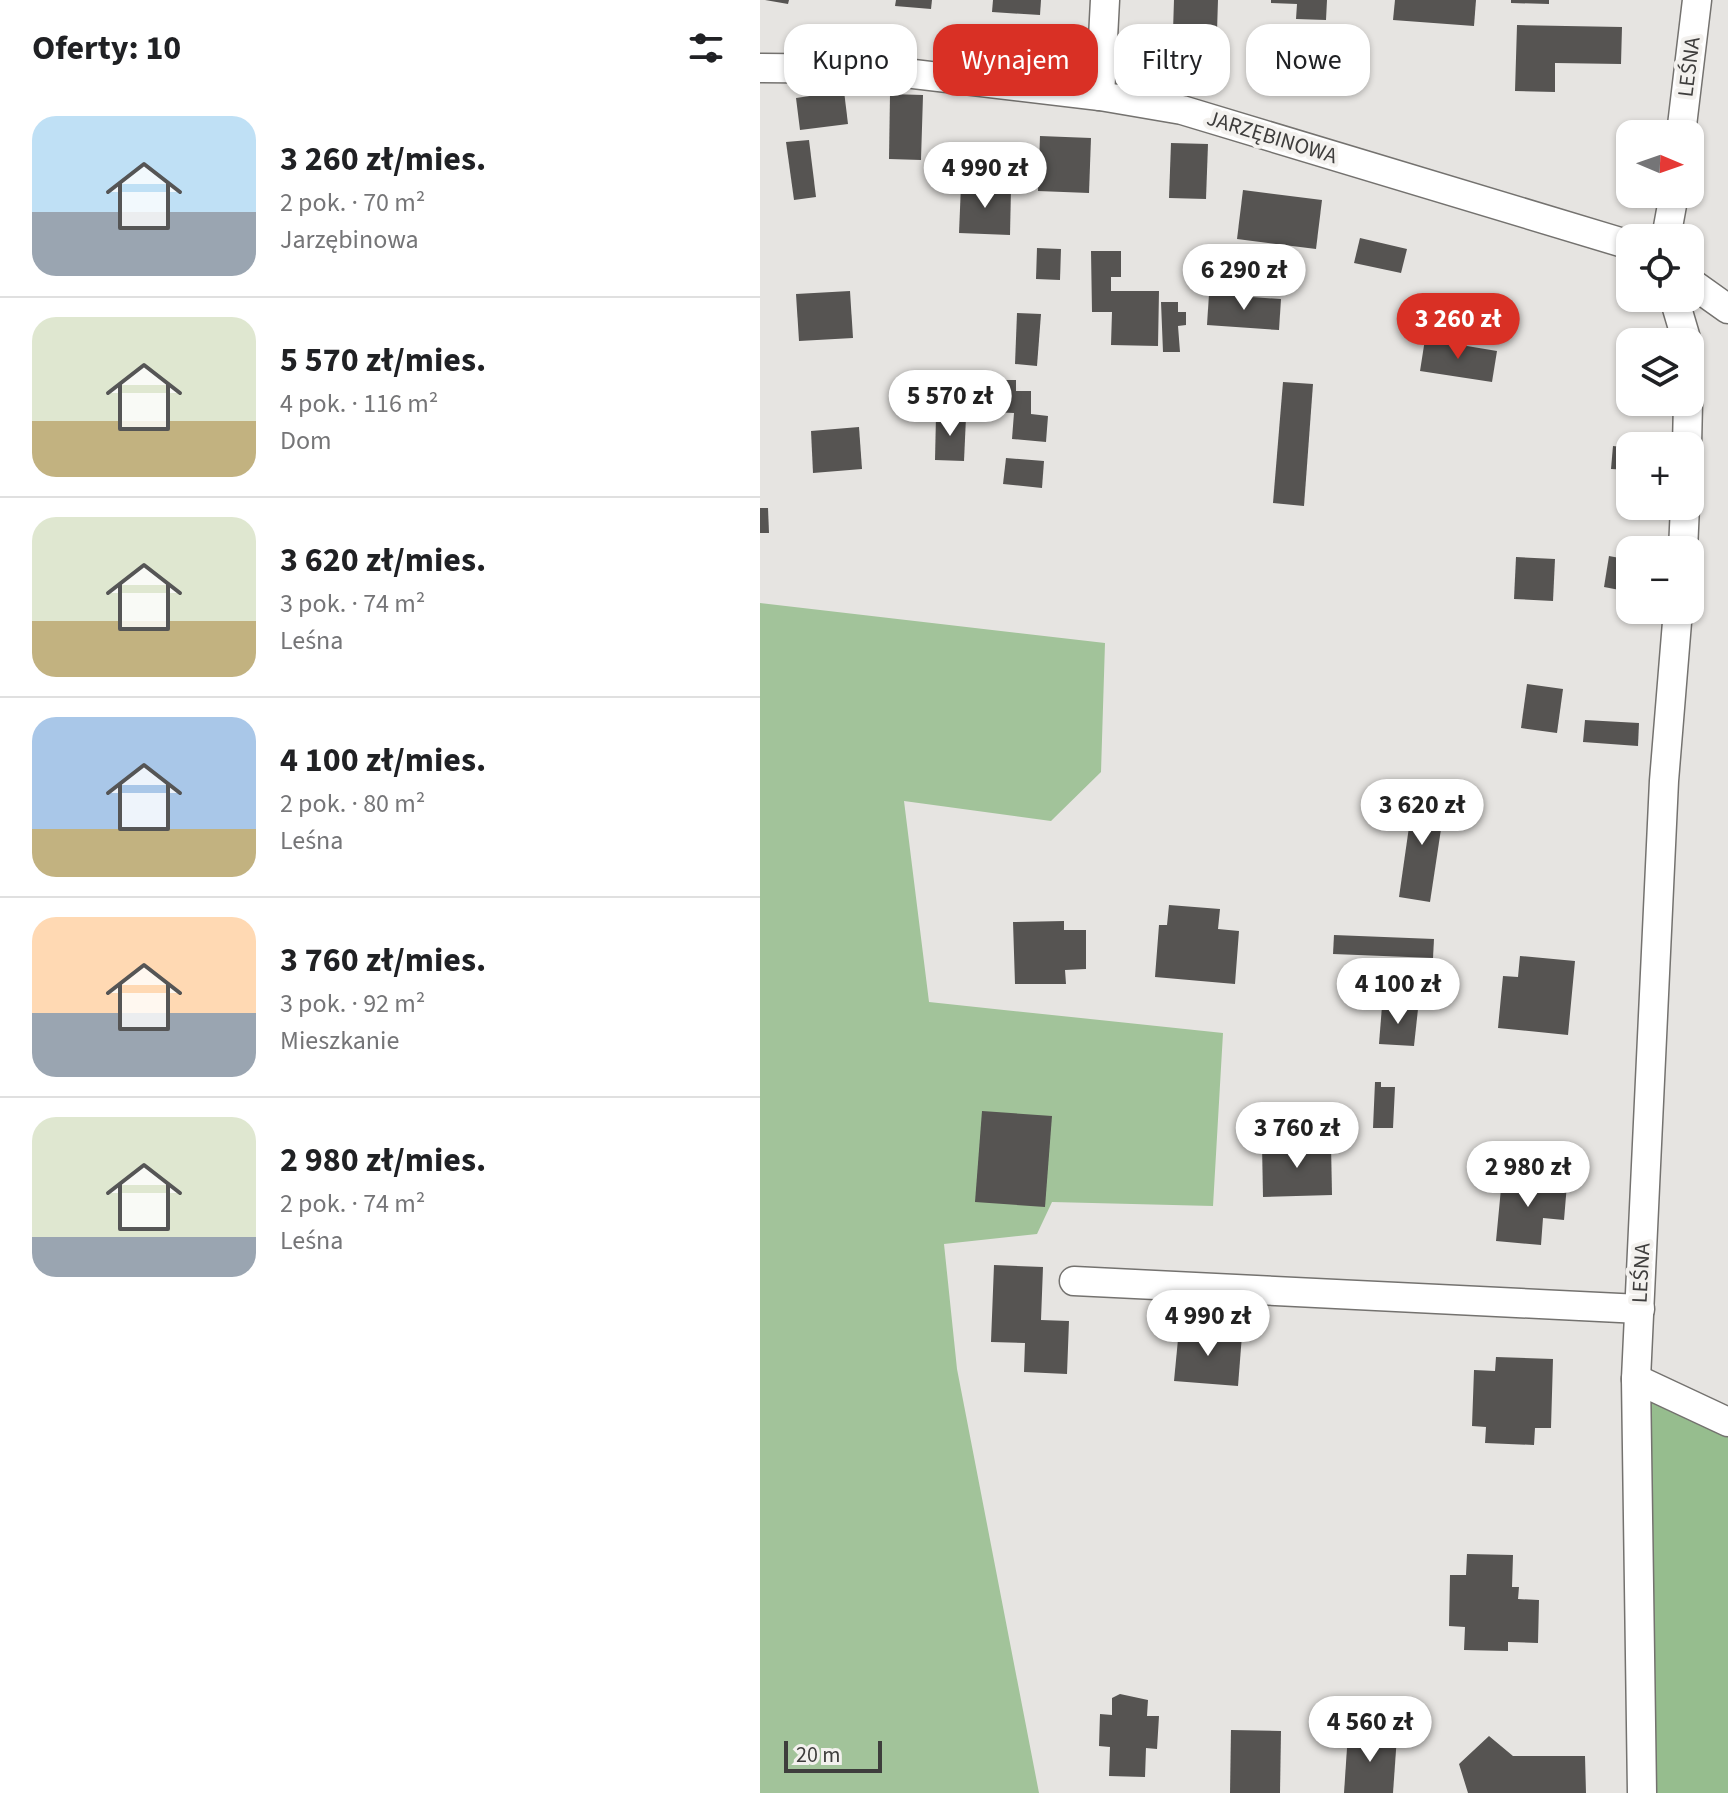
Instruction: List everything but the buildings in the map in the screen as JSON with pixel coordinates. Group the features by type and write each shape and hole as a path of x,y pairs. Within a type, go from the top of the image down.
{"street":[{"path":"1100,96 1105,0"},
{"name":"LEŚNA","path":"1683,120 1697,0"},
{"name":"JARZĘBINOWA","path":"760,68 871,69 1100,96 1182,110 1616,241"},
{"path":"1704,292 1728,309"},
{"name":"LEŚNA","path":"1642,1793 1636,1379 1664,781 1677,624"},
{"path":"1074,1281 1640,1309"},
{"path":"1636,1379 1728,1422"}],"green space":[{"path":"760,603 1105,643 1101,772 1051,821 904,801 929,1002 1223,1033 1213,1206 1052,1202 1037,1234 944,1244 957,1369 1039,1793 760,1793"},
{"path":"1636,1379 1728,1422 1728,1793 1642,1793"}]}
